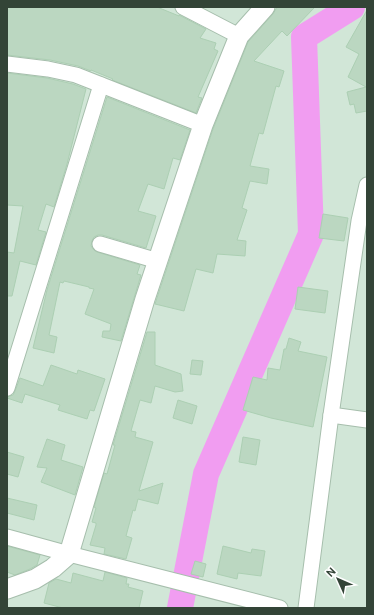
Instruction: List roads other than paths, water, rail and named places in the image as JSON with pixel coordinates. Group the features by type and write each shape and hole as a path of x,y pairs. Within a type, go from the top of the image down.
{"street":[{"path":"183,7 239,36"},
{"path":"7,589 35,579 53,568 69,554 158,261 203,125 239,36 264,7"},
{"path":"7,64 48,69 76,75 203,125"},
{"path":"7,388 101,85"},
{"path":"306,608 331,415 359,221 367,185"},
{"path":"100,244 158,261"},
{"path":"331,415 367,420"},
{"path":"7,537 175,582 280,608"}],"waterway":[{"path":"180,608 206,474 311,234 304,37 352,7"}]}
